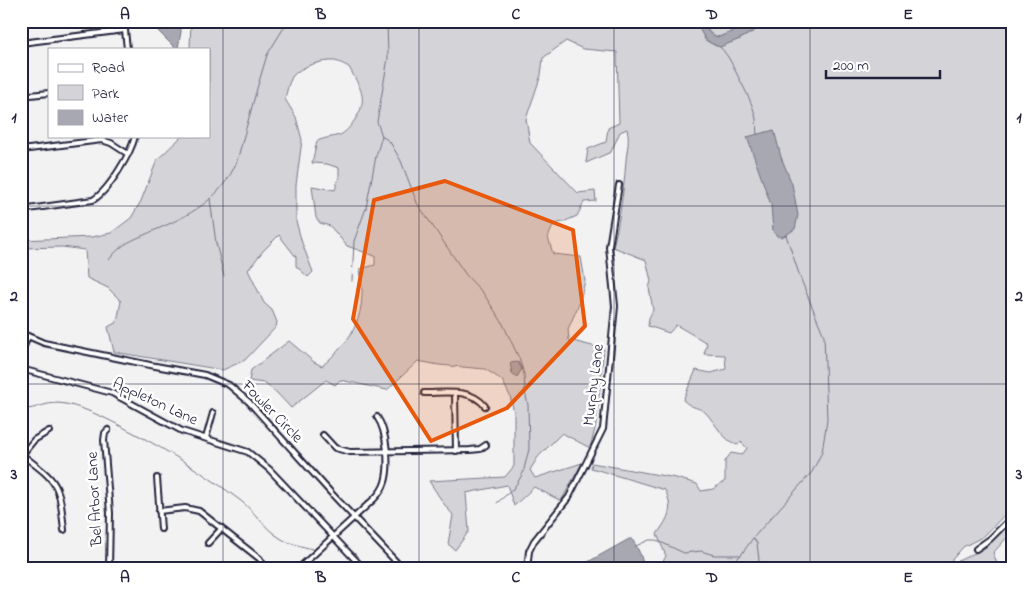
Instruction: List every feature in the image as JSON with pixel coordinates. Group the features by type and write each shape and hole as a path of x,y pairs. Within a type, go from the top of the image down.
{"street":[{"path":"124,21 127,48"},
{"path":"21,42 125,30"},
{"path":"21,96 48,93"},
{"path":"21,210 93,200 104,191 128,154 134,138"},
{"path":"21,150 102,140 111,143 128,154"},
{"name":"Murphy Lane","path":"527,569 531,545 569,497 602,429 615,306 609,247 619,185"},
{"name":"Fowler Circle","path":"21,333 44,343 205,375 223,382 248,402 403,569"},
{"path":"21,353 28,337"},
{"name":"Appleton Lane","path":"21,369 118,396 172,427 242,450 254,456 364,569"},
{"path":"424,393 455,393 474,397 485,406"},
{"path":"455,393 456,451"},
{"path":"206,438 213,413"},
{"path":"298,569 374,499 383,488 386,475 386,451 384,430 377,417"},
{"name":"Bel Arbor Lane","path":"108,430 104,440 110,513 109,569"},
{"path":"49,431 34,440 21,455 46,473 56,485 60,497 64,530"},
{"path":"322,435 335,448 342,451 456,451 476,450 486,445"},
{"path":"157,478 160,529"},
{"path":"159,510 192,509 205,515 260,559 266,569"},
{"path":"976,549 990,539 1012,517"},
{"path":"208,543 222,528"}],"highlighted area":[{"path":"445,181 573,230 585,326 507,408 431,441 353,319 374,200"}],"green space":[{"path":"191,21 697,21 705,40 716,46 740,39 771,21 1012,21 1012,507 984,536 963,547 950,562 950,569 659,569 666,556 657,534 665,523 670,508 665,490 591,468 592,463 676,478 697,484 701,491 713,489 725,481 725,461 731,453 742,455 747,448 741,442 737,445 732,443 706,413 683,400 696,370 711,373 726,369 725,355 704,354 707,343 676,325 669,333 648,326 653,310 649,288 651,281 646,260 613,247 623,193 628,141 627,129 620,132 611,152 586,163 588,149 606,142 608,128 619,123 617,52 583,49 566,41 543,58 541,75 526,119 530,143 578,193 595,191 596,201 584,202 577,216 554,224 548,237 553,254 581,257 585,281 579,304 568,329 569,340 604,349 596,425 590,448 562,433 538,457 530,470 535,478 582,463 561,501 534,487 514,506 507,485 466,493 469,531 455,550 448,544 453,515 429,481 505,477 514,466 514,412 510,396 502,380 485,369 418,361 387,390 340,380 335,385 326,380 291,408 264,383 249,381 251,370 289,341 314,362 322,366 334,355 351,334 360,311 362,285 360,269 375,265 375,256 347,246 330,226 320,223 316,218 312,186 335,190 339,177 339,168 327,164 312,163 317,141 344,133 353,123 362,106 360,88 349,67 339,62 330,61 306,67 292,77 286,93 285,99 296,117 302,140 296,185 296,221 313,272 308,277 296,266 296,257 279,235 248,270 264,303 272,310 277,322 276,327 245,360 223,370 114,352 108,327 117,322 121,301 108,288 87,278 85,250 62,247 21,248 21,240 92,237 111,233 131,218 141,201 157,160 180,138 210,138 210,48 190,48"},
{"path":"703,21 759,21 719,37 713,36 705,27"},
{"path":"1011,523 1012,532 993,553 998,566 993,569 985,569 981,564 971,569 958,569 958,561 985,548"}],"water":[{"path":"154,21 181,21 178,48 175,48 158,31"},
{"path":"697,21 703,21 708,32 719,37 759,21 771,21 740,39 720,47 705,38"},
{"path":"774,130 781,157 792,184 798,215 795,229 781,237 777,236 773,231 771,205 747,137"},
{"path":"518,362 522,369 517,377 512,373 510,363"},
{"path":"632,539 638,549 643,567 639,569 581,569 588,562"}],"waterway":[{"path":"109,260 129,242 167,225 203,205 222,186 237,161 267,55 288,21"},
{"path":"352,281 354,241 366,208 376,156 382,136 377,122 388,58 387,21"},
{"path":"720,47 731,62 751,103 756,119 757,134"},
{"path":"382,136 390,142 401,161 417,203 466,275 483,293 502,322 519,358 524,374 528,405 529,449 523,473 519,480 513,489 497,503"},
{"path":"210,199 216,243 224,276"},
{"path":"726,569 741,555 753,538 812,472 822,452 827,420 824,336 800,277 786,235"},
{"path":"21,409 59,403 83,409 108,420 188,464 215,482 241,501 280,538 312,549"},
{"path":"754,539 757,543 760,569"},
{"path":"636,546 649,540 656,540 684,553 701,551 714,555 740,555"}]}
